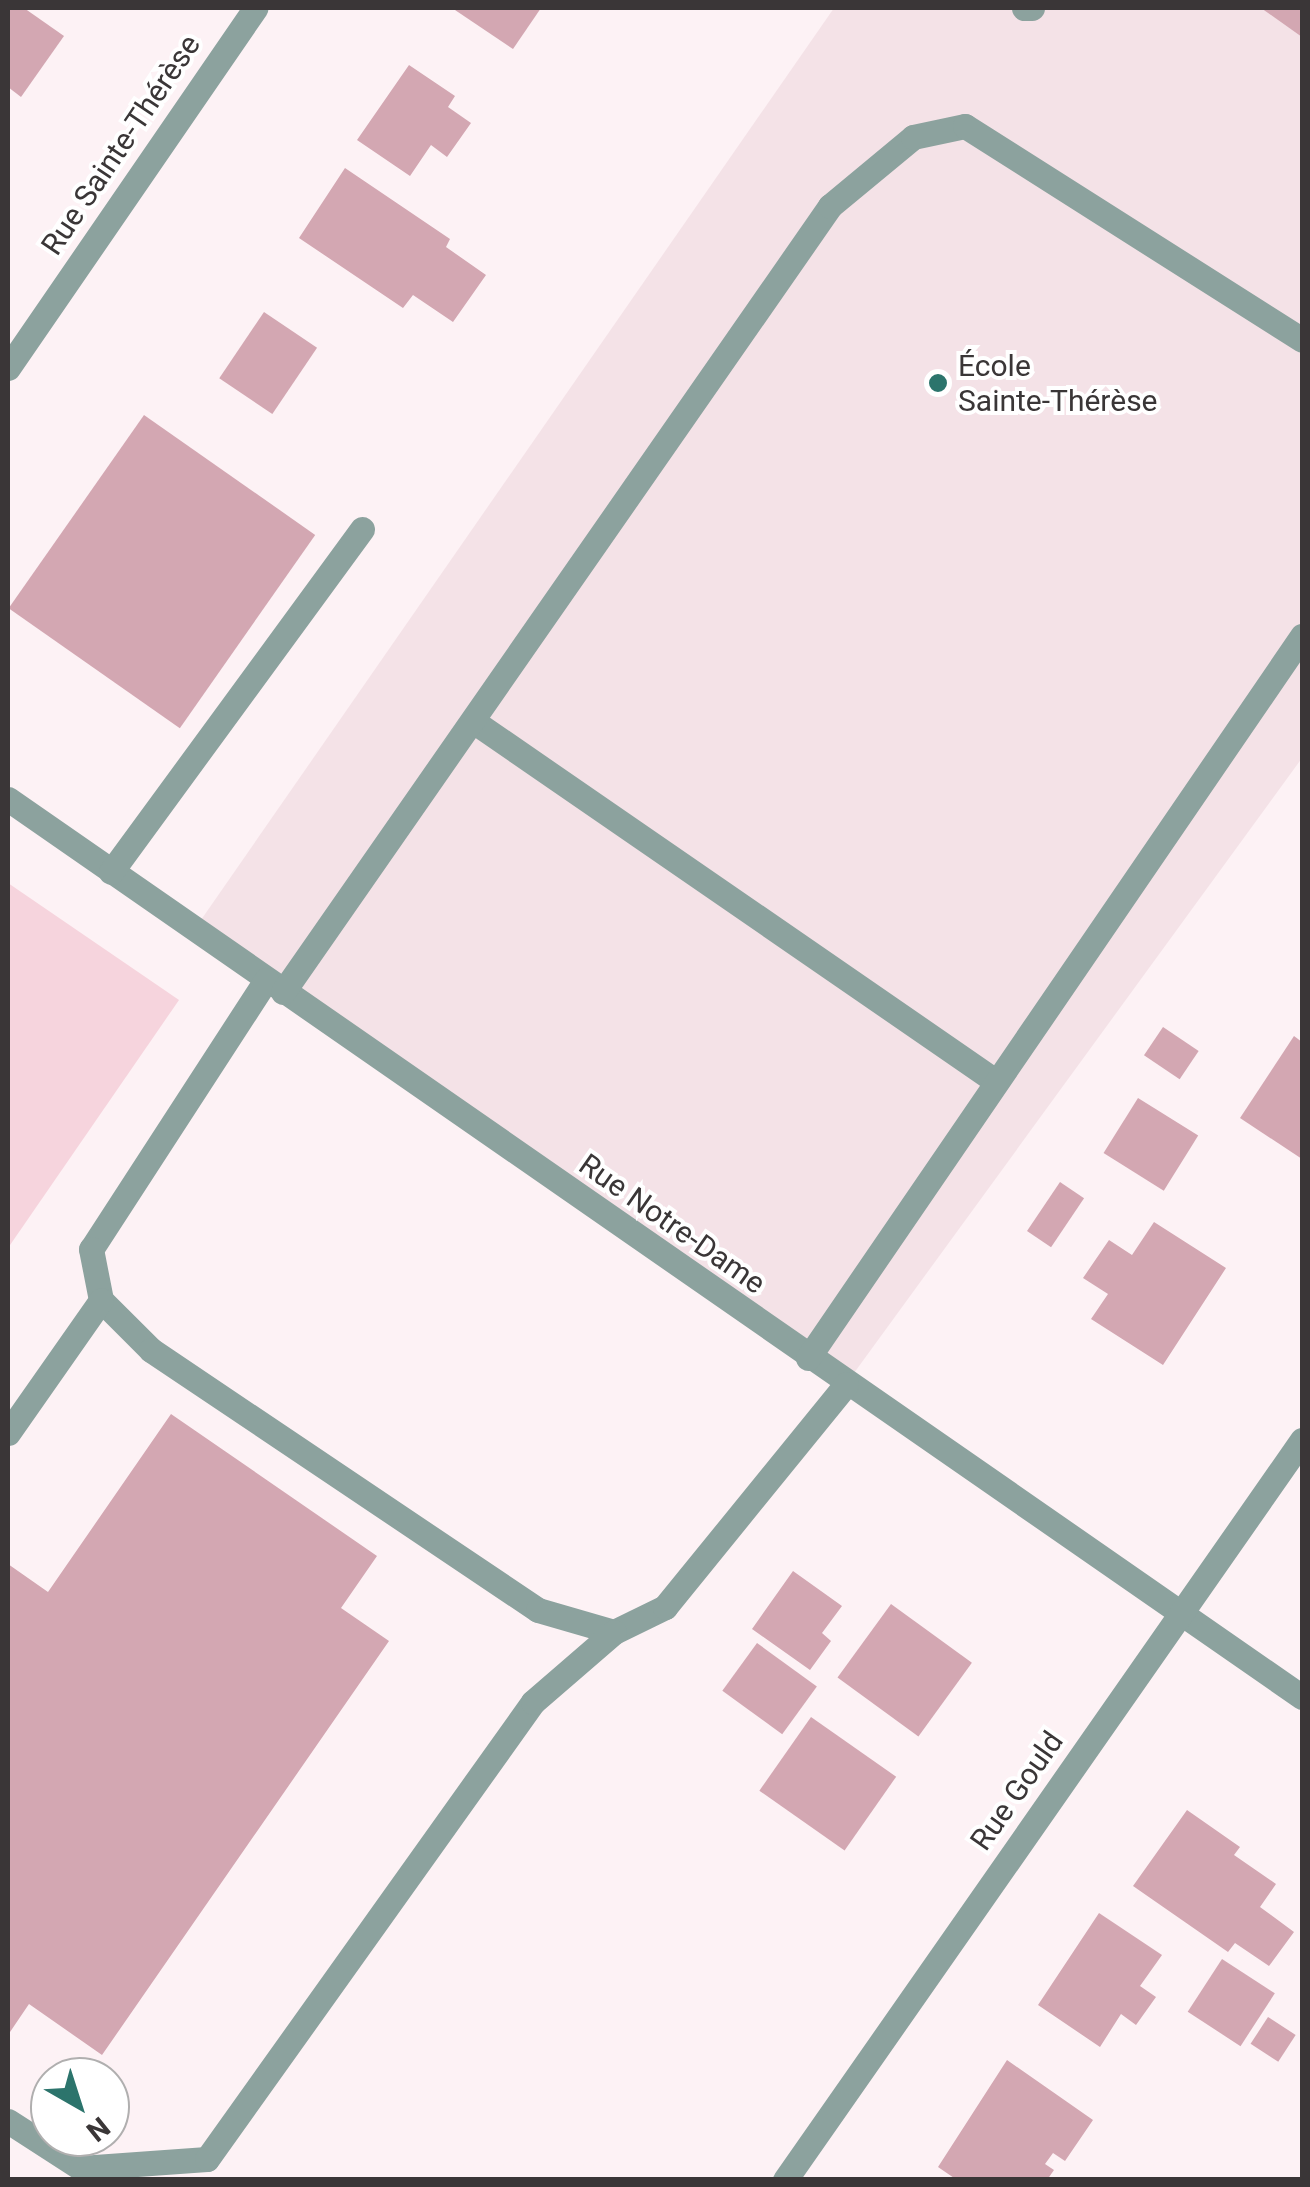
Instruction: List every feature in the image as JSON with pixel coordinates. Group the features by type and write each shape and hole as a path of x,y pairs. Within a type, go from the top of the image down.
{"street":[{"name":"Rue Sainte-Thérèse","path":"8,368 254,8"},
{"path":"1024,8 1032,8"},
{"path":"614,1632 538,1610 151,1350 101,1300 90,1249 275,986 473,721 830,206 912,138 965,126 1302,340"},
{"path":"111,872 362,529"},
{"path":"808,1358 994,1080 1302,636"},
{"path":"473,721 994,1080"},
{"name":"Rue Notre-Dame","path":"8,800 1302,1697"},
{"path":"8,1434 101,1300"},
{"path":"8,2121 81,2168 207,2159 533,1702 614,1632 665,1608 846,1384"},
{"name":"Rue Gould","path":"786,2180 1302,1440"}],"shaded area":[{"name":"École Sainte-Thérèse","path":"834,8 1302,8 1302,758 846,1384 194,930"},
{"path":"8,883 179,1000 8,1248"}],"building":[{"path":"8,8 24,8 64,36 21,97 8,87"},
{"path":"452,8 541,8 513,49"},
{"path":"1261,8 1302,8 1302,37"},
{"path":"409,65 455,96 448,107 471,123 447,157 431,145 410,176 357,140"},
{"path":"345,168 450,239 446,247 486,275 453,322 413,295 403,308 299,238"},
{"path":"264,312 317,348 272,414 219,378"},
{"path":"144,415 315,535 180,728 9,608"},
{"path":"1163,1027 1199,1051 1180,1079 1144,1055"},
{"path":"1294,1036 1302,1042 1302,1159 1240,1118"},
{"path":"1138,1098 1198,1136 1164,1191 1104,1153"},
{"path":"1060,1182 1084,1198 1051,1247 1027,1231"},
{"path":"1154,1222 1226,1268 1163,1365 1091,1319 1108,1294 1083,1278 1109,1240 1132,1255"},
{"path":"171,1414 377,1556 341,1608 389,1641 102,2055 29,2004 8,2035 8,1564 48,1592"},
{"path":"793,1571 842,1606 822,1633 831,1641 810,1670 752,1629"},
{"path":"891,1604 972,1663 918,1736 838,1678"},
{"path":"757,1643 817,1686 782,1734 722,1691"},
{"path":"811,1717 896,1777 845,1850 759,1791"},
{"path":"1187,1810 1240,1847 1234,1855 1276,1884 1260,1907 1294,1932 1269,1966 1235,1943 1228,1952 1133,1886"},
{"path":"1099,1913 1162,1955 1140,1986 1156,1997 1136,2025 1121,2014 1100,2047 1038,2005"},
{"path":"1222,1959 1275,1993 1241,2046 1188,2012"},
{"path":"1268,2017 1296,2035 1278,2062 1251,2044"},
{"path":"1007,2060 1093,2120 1065,2161 1053,2153 1045,2164 1054,2170 1047,2180 957,2180 938,2167"}],"place":[{"name":"École Sainte-Thérèse","path":"938,383"}]}
